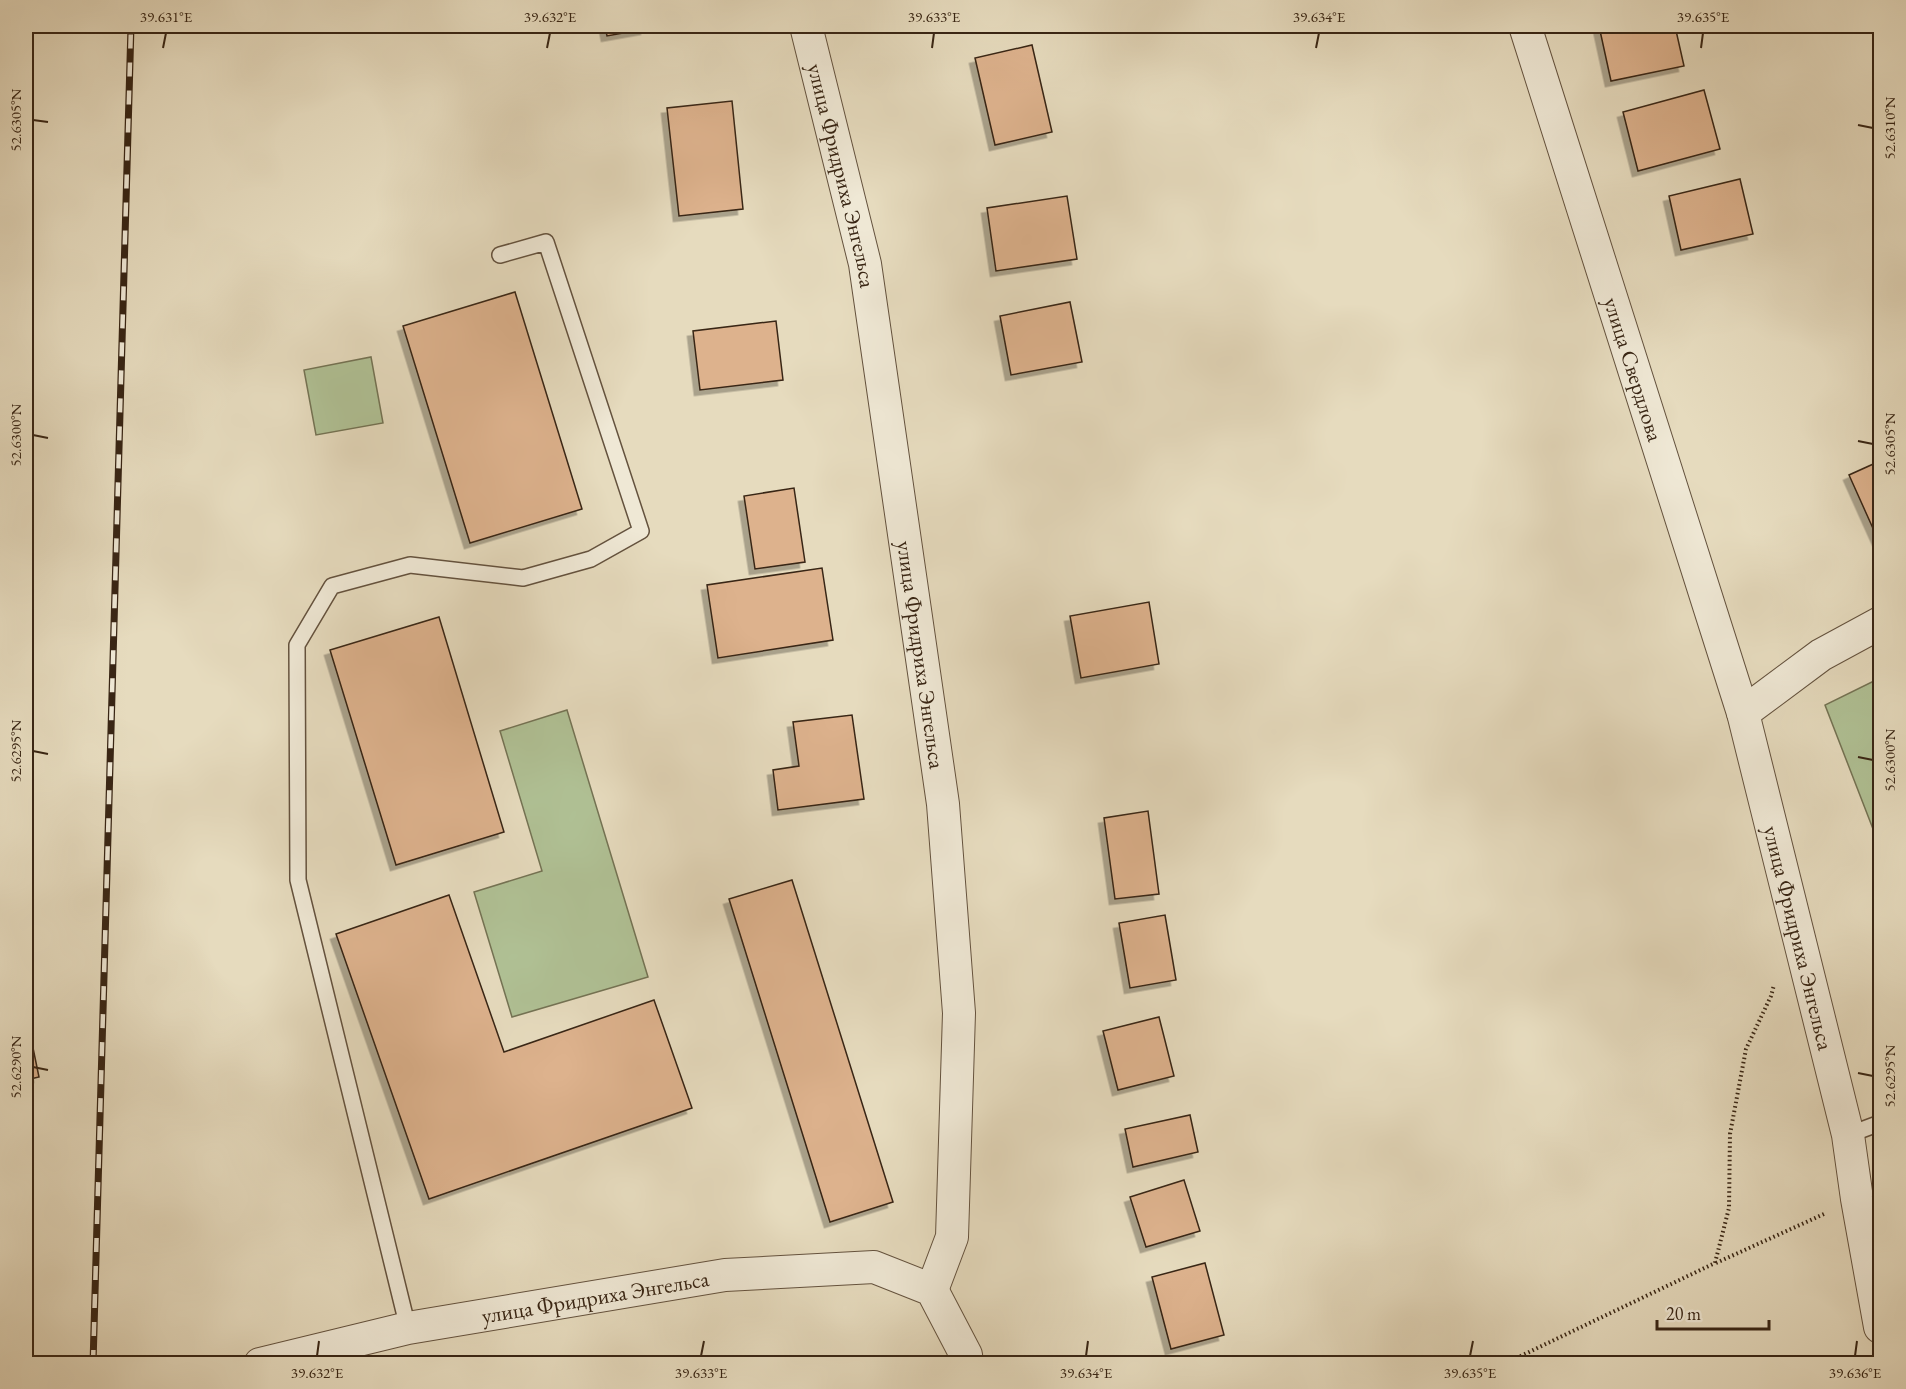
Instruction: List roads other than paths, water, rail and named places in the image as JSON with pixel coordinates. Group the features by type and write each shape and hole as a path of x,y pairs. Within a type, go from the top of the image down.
{"street":[{"name":"улица Фридриха Энгельса","path":"260,1364 408,1328 725,1275 874,1267 932,1290 952,1238 959,1012 943,804 865,264 806,26"},
{"name":"улица Свердлова","path":"1525,26 1743,713"},
{"path":"1743,713 1821,655 1881,623"},
{"name":"улица Фридриха Энгельса","path":"1743,713 1848,1135 1857,1199 1881,1327"},
{"path":"932,1290 966,1355 967,1364"}],"lane":[{"path":"408,1328 298,880 297,645 332,585 410,564 524,578 591,559 641,531 546,242 500,255"},
{"path":"1848,1135 1881,1123"}],"railway":[{"path":"93,1364 131,26"}]}
